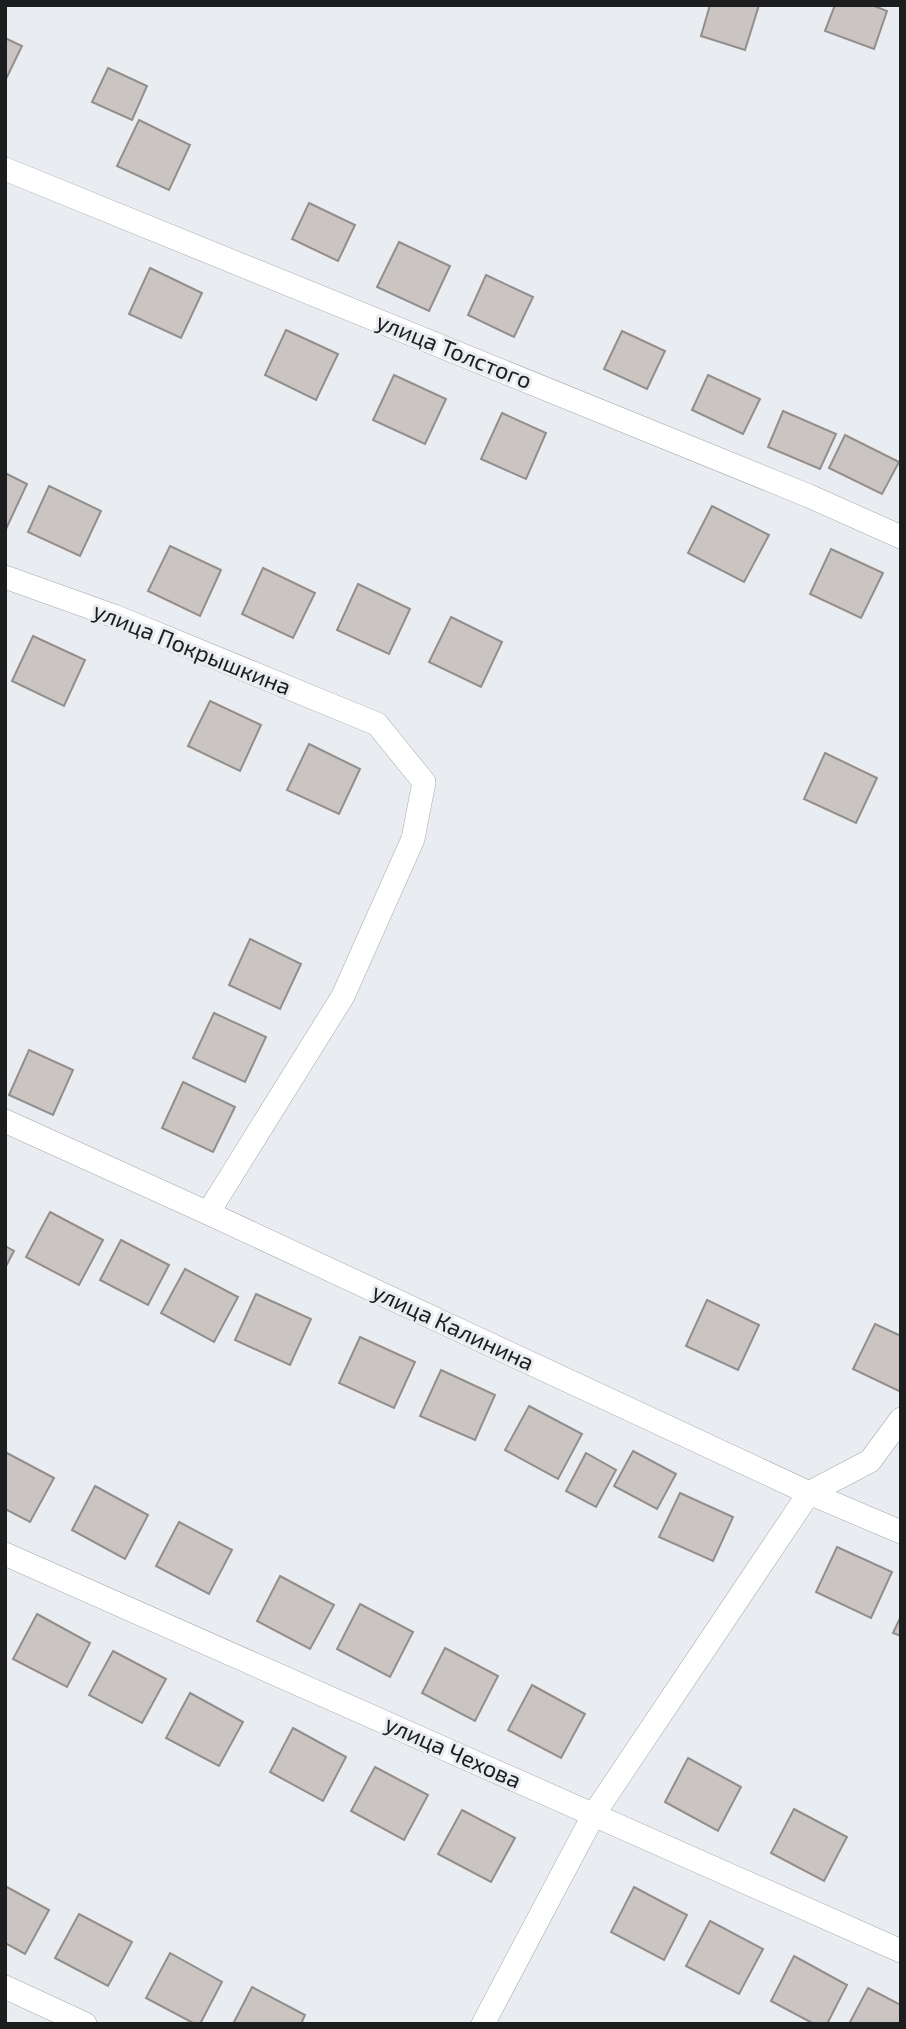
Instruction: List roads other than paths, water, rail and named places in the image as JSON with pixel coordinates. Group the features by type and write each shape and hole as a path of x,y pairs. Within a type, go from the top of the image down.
{"street":[{"name":"улица Толстого","path":"5,169 809,496 901,537"},
{"name":"улица Покрышкина","path":"5,577 114,616 377,724 424,782 413,839 344,996 208,1213"},
{"name":"улица Калинина","path":"5,1121 809,1493 901,1532"},
{"path":"483,2024 594,1814 809,1493 870,1461 901,1419"},
{"name":"улица Чехова","path":"5,1554 901,1951"},
{"path":"5,1987 85,2024"}]}
